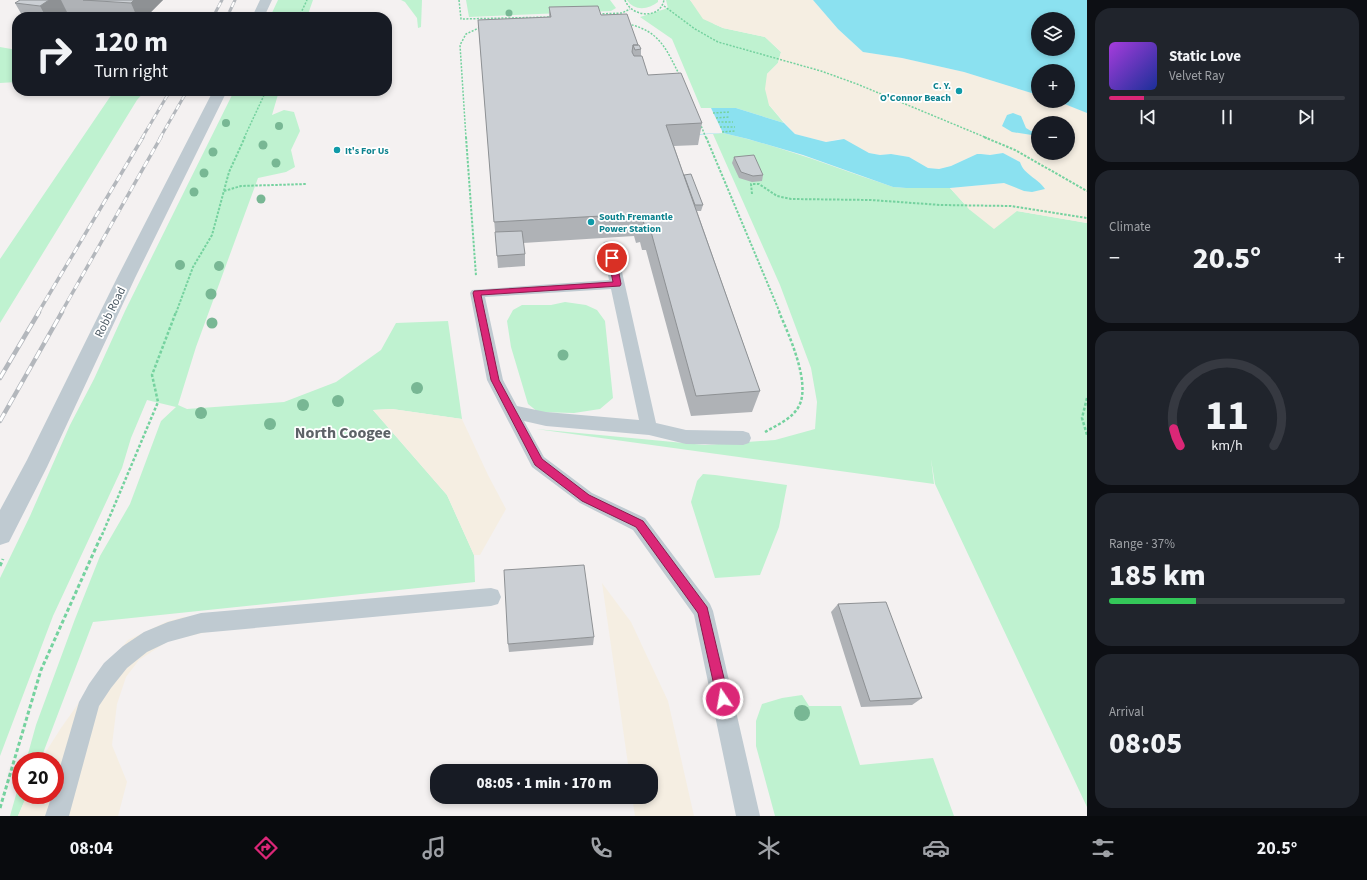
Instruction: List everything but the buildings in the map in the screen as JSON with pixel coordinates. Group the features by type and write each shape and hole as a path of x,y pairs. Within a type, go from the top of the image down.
{"street":[{"path":"260,12 266,0"},
{"name":"Robb Road","path":"0,534 35,467 126,278 217,96"}],"lane":[{"path":"609,245 649,428"},
{"path":"617,284 477,293 495,380 538,462 586,498 639,524 703,611 748,816"},
{"path":"512,411 546,419 649,428 686,437 743,438"},
{"path":"57,816 90,702 97,688 120,661 139,647 162,634 201,623 491,597"}],"path":[{"path":"301,12 307,0"},
{"path":"459,0 462,19 558,17"},
{"path":"625,0 630,9 639,14 650,13 664,6"},
{"path":"664,0 664,6"},
{"path":"664,6 695,29 718,42 821,71 864,87 1015,150 1087,191"},
{"path":"598,14 622,13 630,9"},
{"path":"625,24 649,30 663,44 682,81"},
{"path":"477,293 460,45 466,34 480,27 488,26"},
{"path":"0,808 41,670 111,515 158,402 152,375 193,267 212,235 229,172 264,96"},
{"path":"714,113 729,112"},
{"path":"716,118 730,117"},
{"path":"699,121 792,345 803,384 799,406 787,420 769,431 743,438"},
{"path":"718,122 733,122"},
{"path":"720,127 735,126"},
{"path":"722,132 736,131"},
{"path":"224,191 240,186 307,184"},
{"path":"752,194 751,184 755,184 767,188 777,196 791,199 871,200 941,205 1011,206 1087,218"},
{"path":"1087,398 1082,418 1087,435"}],"green space":[{"path":"278,0 313,0 309,12 272,12"},
{"path":"401,0 422,0 421,27 418,28 417,18 405,2"},
{"path":"466,0 610,0 616,8 611,11 469,17"},
{"path":"627,0 658,0 658,2 650,7 637,8 630,4"},
{"path":"666,0 690,0 714,24 723,28 765,37 781,52 778,63 767,74 769,105 784,123 736,108 701,108 672,39 640,17 668,8"},
{"path":"0,47 12,49 12,82 0,83"},
{"path":"111,96 141,96 0,323 0,259"},
{"path":"232,96 278,96 272,115 284,110 294,112 300,131 291,150 295,167 286,172 258,178 196,347 178,405 187,409 284,402 336,382 381,350 396,323 448,321 462,419 392,409 373,410 447,495 474,555 475,582 93,622 43,752 28,752 36,725 100,556 130,504 161,421 176,407 147,400 131,438 122,468 53,616 0,756 0,578 30,516 70,425 94,379 125,311"},
{"path":"723,133 787,151 893,187 950,188 970,210 1017,211 1087,223 1087,807 935,484 931,459 934,484 536,429 705,445 775,440 815,429 817,402 811,368 780,285 713,134"},
{"path":"565,302 586,305 597,310 605,321 613,398 600,409 574,413 538,412 528,404 511,347 507,321 513,310 522,305 551,305"},
{"path":"703,474 787,485 779,527 760,575 715,578 691,502 697,481"},
{"path":"802,695 809,706 841,706 860,765 933,758 954,816 775,816 756,746 756,721 762,704 782,698"},
{"path":"13,804 23,804 18,816 10,816"}],"sand":[{"path":"690,0 813,0 838,29 863,52 902,58 964,72 1031,93 1031,108 1074,108 1087,113 1087,223 1017,211 994,229 970,210 950,188 1004,183 1041,184 1026,172 1020,162 1003,153 990,155 977,154 951,166 939,169 928,168 909,157 869,153 839,139 826,142 795,134 769,105 765,89 767,74 778,63 781,52 765,37 723,28 703,19"},
{"path":"392,409 462,419 488,475 506,509 480,555 474,555 447,495 373,410"},
{"path":"602,583 631,622 668,701 694,816 635,816 633,804 658,804 658,764 628,764"},
{"path":"183,617 237,625 168,641 139,660 126,677 117,704 112,745 127,782 118,816 18,816 23,804 64,804 64,752 46,752 95,680 128,640 166,622"}],"water":[{"path":"813,0 1087,0 1087,113 1074,108 1075,64 1031,64 1031,93 964,72 902,58 863,52 838,29"},
{"path":"683,108 736,108 784,123 795,134 826,142 844,139 869,153 909,157 928,168 939,169 951,166 977,154 990,155 1003,153 1020,162 1025,170 1045,189 1032,192 1024,191 1004,183 950,188 893,187 803,155 748,139 723,133 694,135"},
{"path":"1013,113 1021,116 1026,128 1031,131 1031,135 1012,132 1002,126 1007,115"}],"pier":[{"path":"689,108 711,108 723,133 700,134"}],"railway":[{"path":"216,12 222,0"},
{"path":"229,12 235,0"},
{"path":"142,138 167,96"},
{"path":"160,138 184,96"},
{"path":"38,313 143,137"},
{"path":"61,313 161,137"},
{"path":"0,378 39,312"},
{"path":"0,421 62,312"}],"place":[{"name":"C. Y. O'Connor Beach","path":"959,91"},
{"name":"It's For Us","path":"337,150"},
{"name":"South Fremantle Power Station","path":"591,222"}],"district":[{"name":"North Coogee","path":"343,432"}],"route":[{"path":"612,258 617,284 477,293 495,380 538,462 586,498 639,524 703,611 723,699"}]}
